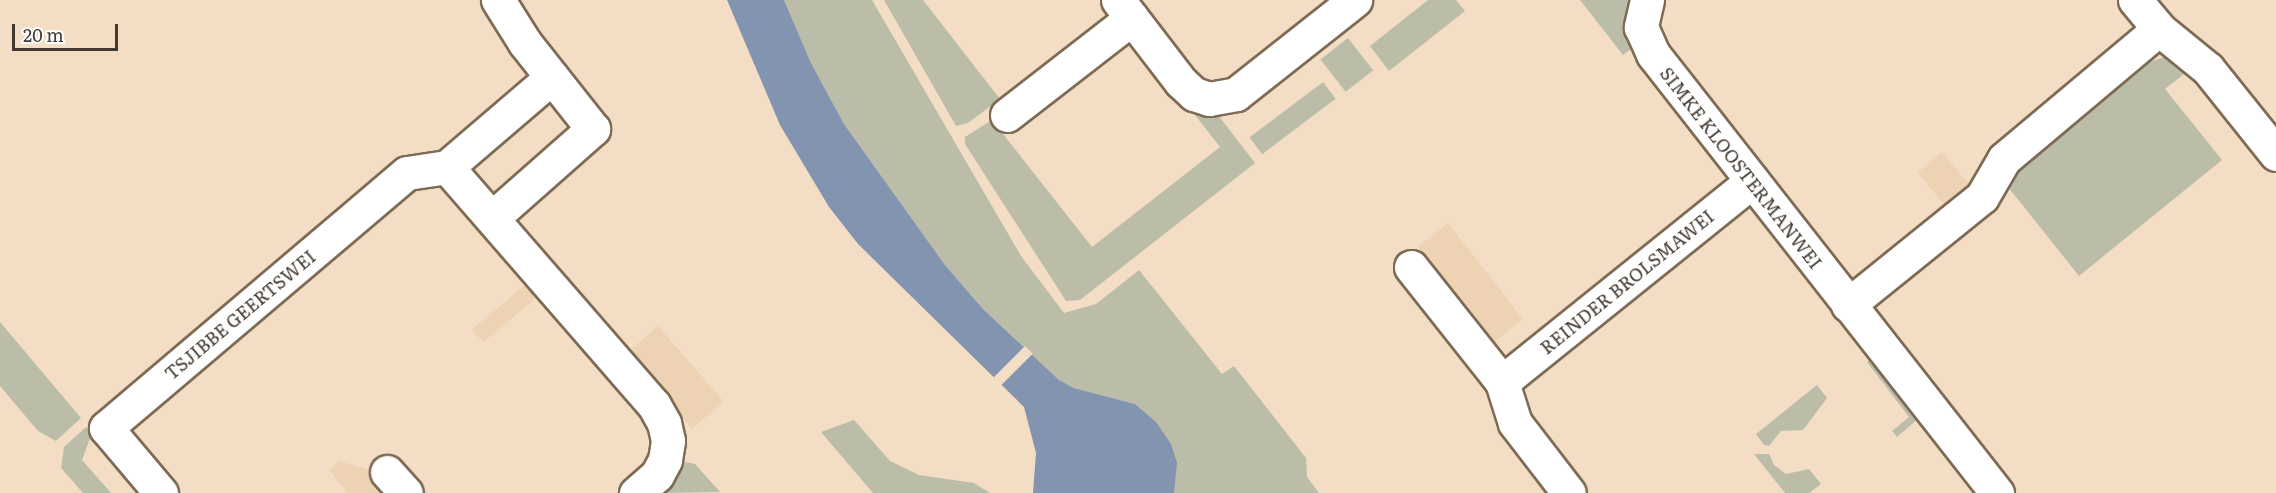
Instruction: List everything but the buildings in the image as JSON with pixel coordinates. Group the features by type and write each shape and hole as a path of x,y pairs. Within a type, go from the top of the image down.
{"street":[{"path":"492,218 593,129 552,77 498,0"},
{"path":"1007,115 1124,9 1181,82 1194,94 1224,98 1236,94 1355,0"},
{"path":"2135,0 2159,29 2208,69 2276,154"},
{"name":"SIMKE KLOOSTERMANWEI","path":"1644,14 1653,54 1997,493"},
{"path":"1848,305 1982,197 2004,159 2159,29"},
{"path":"552,77 447,167 654,405 664,423 668,441 665,460 657,475 636,493"},
{"name":"TSJIBBE GEERTSWEI","path":"161,493 106,428 407,173 447,167"},
{"name":"REINDER BROLSMAWEI","path":"1502,382 1752,182"},
{"path":"1411,267 1502,382 1515,423 1569,493"}],"shaded area":[{"path":"1942,152 1970,185 1945,206 1917,173"},
{"path":"1448,223 1523,319 1493,343 1418,246"},
{"path":"531,280 542,293 483,343 472,329"},
{"path":"658,326 724,401 692,429 626,354"},
{"path":"389,454 423,493 348,493 329,470 339,461 370,470"}],"green space":[{"path":"784,0 872,0 1021,256 1064,313 1096,304 1139,270 1222,374 1234,366 1306,458 1307,477 1319,493 1174,493 1135,404 1074,388 1059,380 983,309 945,265 844,124 811,63"},
{"path":"884,0 923,0 1000,99 968,123 956,126"},
{"path":"1428,0 1456,0 1465,11 1389,71 1370,46"},
{"path":"1580,0 1629,0 1634,47 1623,55"},
{"path":"1348,38 1373,70 1346,92 1320,60"},
{"path":"2167,56 2189,70 2165,89 2222,160 2079,276 2008,187 2026,161 2141,65"},
{"path":"1323,82 1336,99 1262,154 1250,137"},
{"path":"1184,101 1215,111 1255,163 1080,300 1066,301 965,144 965,137 992,120 1092,247 1220,147"},
{"path":"0,322 81,418 56,441 38,431 0,386"},
{"path":"1872,358 1919,418 1897,437 1892,431 1909,417 1867,362"},
{"path":"1817,385 1827,398 1803,430 1781,431 1769,446 1764,445 1756,434"},
{"path":"854,420 890,461 919,475 974,483 990,493 873,493 821,432"},
{"path":"86,427 92,433 82,460 111,493 83,493 61,468 64,447"},
{"path":"1754,454 1769,454 1774,465 1786,474 1809,469 1821,484 1809,493 1785,493"},
{"path":"679,463 695,464 720,492 659,493"}],"water":[{"path":"727,0 784,0 811,63 844,124 945,265 983,309 1059,380 1074,388 1135,404 1156,422 1171,444 1177,463 1174,493 1033,493 1036,453 1024,407 858,244 829,207 780,125"}],"pier":[{"path":"1025,346 1033,354 1000,386 992,379"}]}
